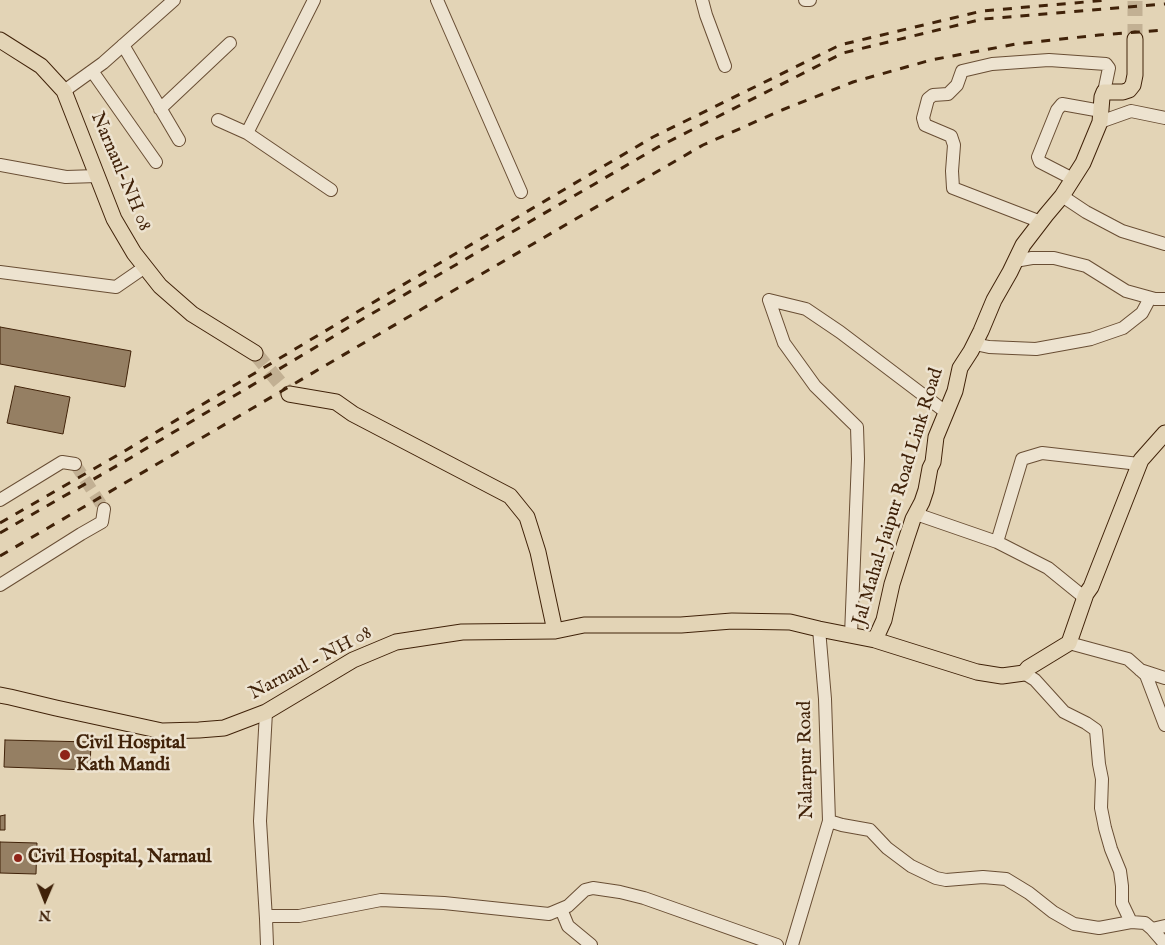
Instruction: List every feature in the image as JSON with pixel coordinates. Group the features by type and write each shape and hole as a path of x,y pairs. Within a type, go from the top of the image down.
{"main road":[{"path":"1104,92 1123,92 1129,90 1133,84 1135,75 1135,39"},
{"name":"Narnaul-NH 08","path":"0,40 41,66 64,91 114,219 134,254 160,286 192,314 256,353"},
{"name":"Jal Mahal-Jaipur Road Link Road","path":"875,640 884,620 892,584 907,536 926,490 933,462 936,437 955,391 960,368 974,344 994,300 1023,245 1062,196 1083,163 1101,117 1104,92"},
{"path":"289,394 336,402 354,414 510,496 527,517 538,552 554,631"},
{"path":"1024,673 1028,668 1070,644 1086,594 1091,586 1139,464 1165,434"},
{"name":"Narnaul - NH 08","path":"0,696 10,696 162,731 224,728 266,712 353,660 396,642 462,632 554,631 584,625 681,625 732,621 790,622 875,640 977,672 1002,676 1024,673"}],"street":[{"path":"64,91 103,63 174,0"},
{"path":"247,133 314,0"},
{"path":"437,0 521,192"},
{"path":"702,0 725,66"},
{"path":"804,0 810,0"},
{"path":"160,109 230,44"},
{"path":"123,45 178,140"},
{"path":"1041,222 953,188 954,144 951,136 925,125 923,118 928,99 933,95 948,94 957,85 962,71 992,64 1049,60 1106,64 1108,68 1104,92"},
{"path":"92,71 156,162"},
{"path":"1074,179 1040,162 1038,156 1057,110 1062,104 1101,117 1130,111 1165,118"},
{"path":"218,120 247,133 331,190"},
{"path":"0,164 66,176 97,176"},
{"path":"1062,196 1086,212 1122,231 1165,244"},
{"path":"1015,261 1032,258 1054,258 1086,266 1126,291 1150,298 1165,299"},
{"path":"0,272 116,287 145,267"},
{"path":"974,344 989,347 1036,349 1091,340 1123,328 1142,313 1150,298"},
{"path":"850,635 858,459 857,427 815,386 784,343 769,300 806,309 947,412"},
{"path":"997,542 1022,459 1042,452 1139,464"},
{"path":"0,500 62,462 75,464"},
{"path":"0,585 102,522 104,509"},
{"path":"916,514 997,542 1048,568 1085,598"},
{"name":"Nalarpur Road","path":"792,945 829,821 825,699 819,629"},
{"path":"1070,644 1128,659 1146,675 1165,725"},
{"path":"1140,670 1165,678"},
{"path":"1024,673 1035,680 1064,712 1096,730 1102,778 1101,808 1111,849 1120,871 1122,903 1131,922"},
{"path":"266,712 260,821 267,945"},
{"path":"829,821 870,830 887,848 911,866 936,878 946,880 982,877 1006,879 1029,893 1053,912 1074,924 1099,928 1131,922 1145,923 1152,928 1165,944"},
{"path":"266,918 271,916 298,916 381,900 444,903 549,914 568,906 585,890 593,888 644,898 777,945"},
{"path":"561,909 568,926 591,945"},
{"path":"1152,928 1165,926"}],"building":[{"path":"0,327 131,351 125,387 0,364"},
{"path":"15,386 70,397 63,434 7,423"},
{"path":"5,740 91,742 90,770 4,767"},
{"name":"Civil Hospital, Narnaul","path":"5,815 5,830 0,830 0,816"},
{"name":"Civil Hospital, Narnaul","path":"0,842 37,843 36,874 0,873"}],"tunnel":[{"path":"1135,0 1135,39"},
{"path":"255,353 289,394"},
{"path":"75,464 104,509"}],"railway":[{"path":"0,523 653,137 840,45 982,11 1108,0"},
{"path":"0,533 658,147 843,53 983,19 1165,4"},
{"path":"0,556 703,145 782,110 853,82 931,60 1016,44 1165,30"}],"place":[{"name":"Civil Hospital Kath Mandi","path":"65,755"},
{"name":"Civil Hospital, Narnaul","path":"18,858"}]}
